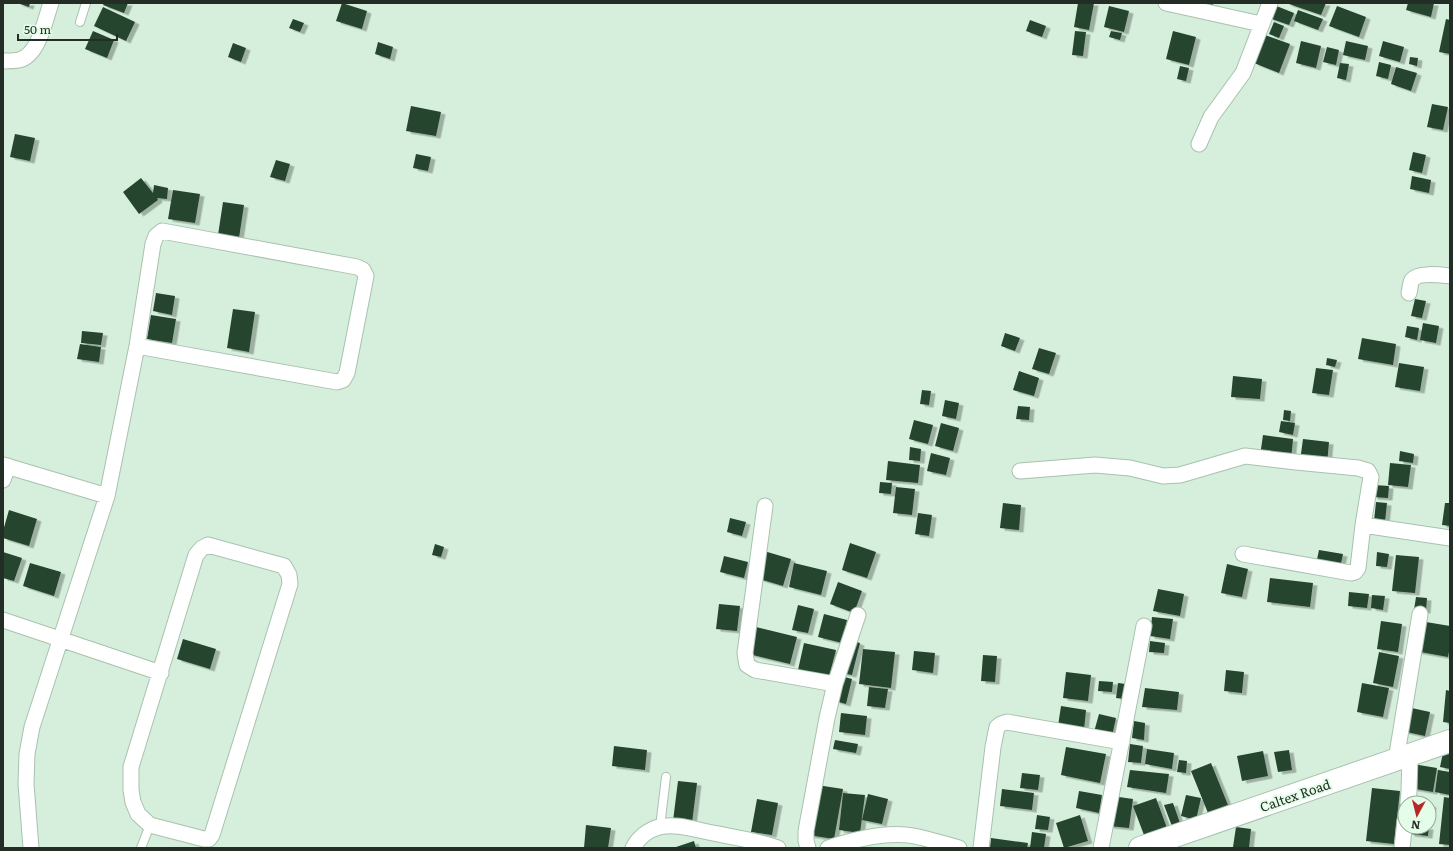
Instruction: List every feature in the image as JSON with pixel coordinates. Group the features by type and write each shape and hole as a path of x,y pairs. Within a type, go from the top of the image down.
{"street":[{"path":"3,61 19,60 28,56 35,48 51,3"},
{"path":"1166,3 1261,24"},
{"path":"1199,144 1211,117 1243,73 1270,3"},
{"path":"32,848 26,784 27,754 32,727 107,496 137,346 153,244 156,236 162,231 357,267 362,270 366,276 347,374 343,380 337,382 137,346"},
{"path":"1409,293 1411,281 1416,277 1424,275 1450,276"},
{"path":"1020,470 1095,465 1130,468 1163,476 1180,475 1245,456 1358,468 1368,471 1371,477 1358,568 1355,572 1351,573 1242,554"},
{"path":"5,470 107,496"},
{"path":"765,506 745,653 748,665 755,670 835,684"},
{"path":"1363,525 1450,538"},
{"path":"208,545 284,566 289,574 290,584 212,836 209,839 204,840 150,825 138,814 133,802 131,790 132,767 196,555 202,548 208,545"},
{"path":"1409,795 1403,757 1420,614"},
{"path":"808,848 806,831 827,718 835,684 858,615"},
{"path":"3,620 161,672"},
{"path":"1101,848 1144,626"},
{"path":"981,848 993,747 997,727 1008,722 1122,742"},
{"name":"Caltex Road","path":"1140,848 1182,841 1403,757 1450,741"},
{"path":"633,848 637,841 648,832 660,827 677,826 778,848"},
{"path":"828,848 889,835 912,836 959,848"},
{"path":"1402,848 1403,835"}],"lane":[{"path":"80,22 86,3"},
{"path":"660,827 666,777"},
{"path":"141,848 150,825"}],"building":[{"path":"17,3 30,3 29,7"},
{"path":"104,3 128,3 124,13 103,5"},
{"path":"342,3 367,11 362,29 336,21"},
{"path":"1078,3 1094,3 1089,30 1074,27"},
{"path":"1203,3 1213,3 1212,12 1202,10"},
{"path":"1286,3 1326,3 1321,15"},
{"path":"1408,3 1434,3 1431,17 1406,10"},
{"path":"1274,5 1294,13 1289,25 1269,18"},
{"path":"1109,6 1129,11 1124,32 1104,27"},
{"path":"1337,6 1366,17 1359,37 1329,26"},
{"path":"103,7 135,22 126,41 94,26"},
{"path":"1298,10 1323,19 1318,30 1294,21"},
{"path":"293,19 304,23 300,32 289,28"},
{"path":"1446,19 1450,20 1450,54 1439,52"},
{"path":"1030,20 1046,26 1042,37 1026,31"},
{"path":"1274,22 1284,26 1279,38 1269,34"},
{"path":"93,31 114,40 107,58 85,49"},
{"path":"1075,31 1086,32 1083,56 1072,55"},
{"path":"1111,31 1122,33 1120,40 1109,37"},
{"path":"1173,31 1196,37 1189,65 1166,59"},
{"path":"1265,35 1290,44 1279,73 1254,63"},
{"path":"1301,41 1321,46 1316,68 1296,63"},
{"path":"1346,41 1368,46 1365,60 1343,55"},
{"path":"1383,41 1404,47 1400,62 1379,56"},
{"path":"378,42 393,47 390,59 375,54"},
{"path":"233,43 246,48 241,62 228,57"},
{"path":"1327,47 1339,50 1336,65 1323,62"},
{"path":"1410,57 1418,58 1417,66 1409,64"},
{"path":"1379,62 1391,65 1388,79 1376,76"},
{"path":"1340,63 1349,64 1346,80 1337,78"},
{"path":"1180,66 1189,68 1186,81 1177,79"},
{"path":"1396,67 1417,73 1411,91 1391,84"},
{"path":"1432,104 1448,107 1443,130 1427,127"},
{"path":"411,106 441,112 436,136 406,131"},
{"path":"15,134 35,138 30,161 10,157"},
{"path":"1413,152 1426,155 1422,173 1409,170"},
{"path":"416,154 431,157 428,171 413,168"},
{"path":"276,160 290,164 285,181 270,177"},
{"path":"1412,176 1431,180 1429,193 1410,189"},
{"path":"141,178 153,193 154,185 168,188 167,199 157,198 158,200 139,214 123,192"},
{"path":"173,190 200,194 195,223 168,219"},
{"path":"223,202 244,205 239,238 218,235"},
{"path":"156,293 175,296 172,315 153,311"},
{"path":"1415,299 1426,301 1422,318 1411,316"},
{"path":"233,309 255,312 249,352 227,348"},
{"path":"151,315 176,319 172,343 147,339"},
{"path":"1423,323 1439,326 1436,343 1420,340"},
{"path":"1407,326 1419,328 1417,340 1405,337"},
{"path":"82,331 103,333 101,345 81,343"},
{"path":"1005,333 1020,338 1015,351 1001,346"},
{"path":"1362,338 1396,344 1393,365 1358,359"},
{"path":"80,344 101,347 99,362 77,359"},
{"path":"1039,348 1056,353 1049,374 1032,369"},
{"path":"1327,358 1337,360 1335,367 1326,365"},
{"path":"1399,363 1424,367 1420,391 1395,387"},
{"path":"1316,368 1333,370 1329,395 1312,393"},
{"path":"1019,371 1039,378 1034,396 1013,390"},
{"path":"1233,376 1262,379 1260,399 1231,397"},
{"path":"922,390 931,391 929,405 920,404"},
{"path":"945,400 959,403 956,419 942,416"},
{"path":"1018,406 1030,407 1029,420 1016,419"},
{"path":"1284,410 1291,411 1290,421 1283,420"},
{"path":"914,420 933,425 928,444 909,439"},
{"path":"1281,421 1295,423 1293,435 1279,432"},
{"path":"941,423 959,428 953,451 935,446"},
{"path":"1263,435 1293,439 1291,460 1260,456"},
{"path":"1303,439 1329,442 1327,464 1300,461"},
{"path":"910,447 921,449 920,461 909,460"},
{"path":"1400,451 1414,454 1413,463 1399,461"},
{"path":"931,453 950,458 946,475 927,471"},
{"path":"888,461 920,465 918,483 886,480"},
{"path":"1390,463 1411,465 1408,487 1388,485"},
{"path":"880,482 892,483 891,494 879,493"},
{"path":"1374,485 1389,486 1388,498 1373,497"},
{"path":"896,487 915,489 912,515 893,513"},
{"path":"1376,502 1387,503 1385,522 1374,521"},
{"path":"1003,503 1021,505 1019,530 1000,528"},
{"path":"1445,503 1450,503 1450,526 1442,525"},
{"path":"9,510 37,519 29,546 3,538 3,531"},
{"path":"918,513 932,515 929,536 915,534"},
{"path":"730,518 746,522 742,536 727,532"},
{"path":"850,543 876,552 867,578 842,570"},
{"path":"435,544 444,547 441,557 432,555"},
{"path":"1319,550 1343,554 1340,568 1316,564"},
{"path":"764,551 791,559 783,586 756,578"},
{"path":"3,552 22,558 14,581 3,578"},
{"path":"1377,552 1389,554 1387,567 1376,566"},
{"path":"1396,555 1419,557 1415,593 1392,591"},
{"path":"724,556 748,562 744,578 720,572"},
{"path":"30,563 61,572 54,596 23,586"},
{"path":"794,563 827,571 821,595 789,587"},
{"path":"1227,564 1248,569 1242,597 1221,593"},
{"path":"1270,578 1313,583 1310,607 1267,602"},
{"path":"838,582 862,591 854,613 830,604"},
{"path":"1158,589 1184,594 1180,616 1153,611"},
{"path":"1349,592 1369,594 1367,608 1348,606"},
{"path":"1372,595 1385,596 1383,610 1371,608"},
{"path":"1416,597 1427,598 1426,611 1414,610"},
{"path":"719,604 740,606 737,631 716,629"},
{"path":"798,605 814,609 808,633 792,630"},
{"path":"824,614 847,620 842,643 818,637"},
{"path":"1152,617 1173,619 1170,639 1150,636"},
{"path":"1381,621 1402,624 1398,652 1377,649"},
{"path":"1420,621 1450,626 1450,646 1448,657 1415,651"},
{"path":"756,627 797,637 790,664 749,654"},
{"path":"183,639 216,649 210,669 177,659"},
{"path":"850,640 860,643 852,675 842,673"},
{"path":"1150,641 1165,643 1164,653 1149,652"},
{"path":"804,643 836,650 829,677 798,670"},
{"path":"863,649 895,652 891,688 859,684"},
{"path":"914,651 935,653 933,673 912,670"},
{"path":"1379,652 1399,656 1393,687 1373,683"},
{"path":"983,655 997,656 995,682 981,681"},
{"path":"1226,670 1244,672 1242,693 1224,691"},
{"path":"1066,672 1091,675 1088,701 1063,698"},
{"path":"841,676 852,679 846,704 835,701"},
{"path":"1099,681 1113,682 1112,692 1098,691"},
{"path":"1118,683 1126,684 1124,699 1116,698"},
{"path":"1362,683 1389,688 1383,717 1357,712"},
{"path":"869,687 888,689 885,708 867,706"},
{"path":"1145,688 1179,692 1177,710 1142,707"},
{"path":"1446,690 1450,691 1450,723 1443,722"},
{"path":"1061,706 1086,710 1084,730 1058,726"},
{"path":"1407,707 1430,712 1425,736 1402,731"},
{"path":"841,713 867,716 865,735 839,732"},
{"path":"1099,714 1116,718 1112,736 1094,732"},
{"path":"1134,721 1145,723 1144,740 1132,738"},
{"path":"835,740 858,744 856,753 833,749"},
{"path":"1130,744 1143,746 1141,763 1128,762"},
{"path":"614,746 647,750 645,770 612,766"},
{"path":"1066,747 1106,754 1100,783 1061,775"},
{"path":"1444,748 1450,749 1450,769 1440,767"},
{"path":"1147,749 1174,753 1172,769 1145,764"},
{"path":"1289,750 1292,770 1278,772 1274,752"},
{"path":"1263,751 1268,776 1242,781 1237,756"},
{"path":"1179,760 1187,761 1186,773 1177,772"},
{"path":"1211,763 1228,805 1208,813 1191,771"},
{"path":"1413,764 1437,768 1433,792 1410,788"},
{"path":"1130,770 1169,774 1166,793 1127,787"},
{"path":"1438,770 1450,772 1450,795 1435,792"},
{"path":"1022,773 1040,775 1038,790 1020,788"},
{"path":"678,781 697,783 692,823 673,821"},
{"path":"817,785 843,789 834,839 808,835"},
{"path":"1372,788 1400,791 1400,795 1397,795 1397,818 1394,844 1366,841"},
{"path":"1002,789 1034,793 1032,810 1000,806"},
{"path":"1079,791 1102,795 1099,813 1076,808"},
{"path":"843,793 865,795 860,833 839,830"},
{"path":"868,794 888,799 882,824 862,820"},
{"path":"1186,795 1201,798 1196,820 1181,816"},
{"path":"1112,796 1133,799 1129,828 1109,826"},
{"path":"1444,797 1450,798 1450,845 1439,844"},
{"path":"1156,798 1167,828 1144,835 1133,806"},
{"path":"757,799 778,803 772,835 751,832"},
{"path":"1173,803 1181,826 1173,829 1164,805"},
{"path":"1037,815 1050,817 1048,830 1035,829"},
{"path":"1080,815 1088,841 1064,848 1056,823"},
{"path":"586,825 611,828 608,848 584,848"},
{"path":"1236,827 1251,829 1249,848 1233,847"},
{"path":"1032,832 1046,834 1044,848 1030,848"},
{"path":"991,838 1028,843 1027,848 990,848"},
{"path":"694,841 696,848 673,848"}]}
